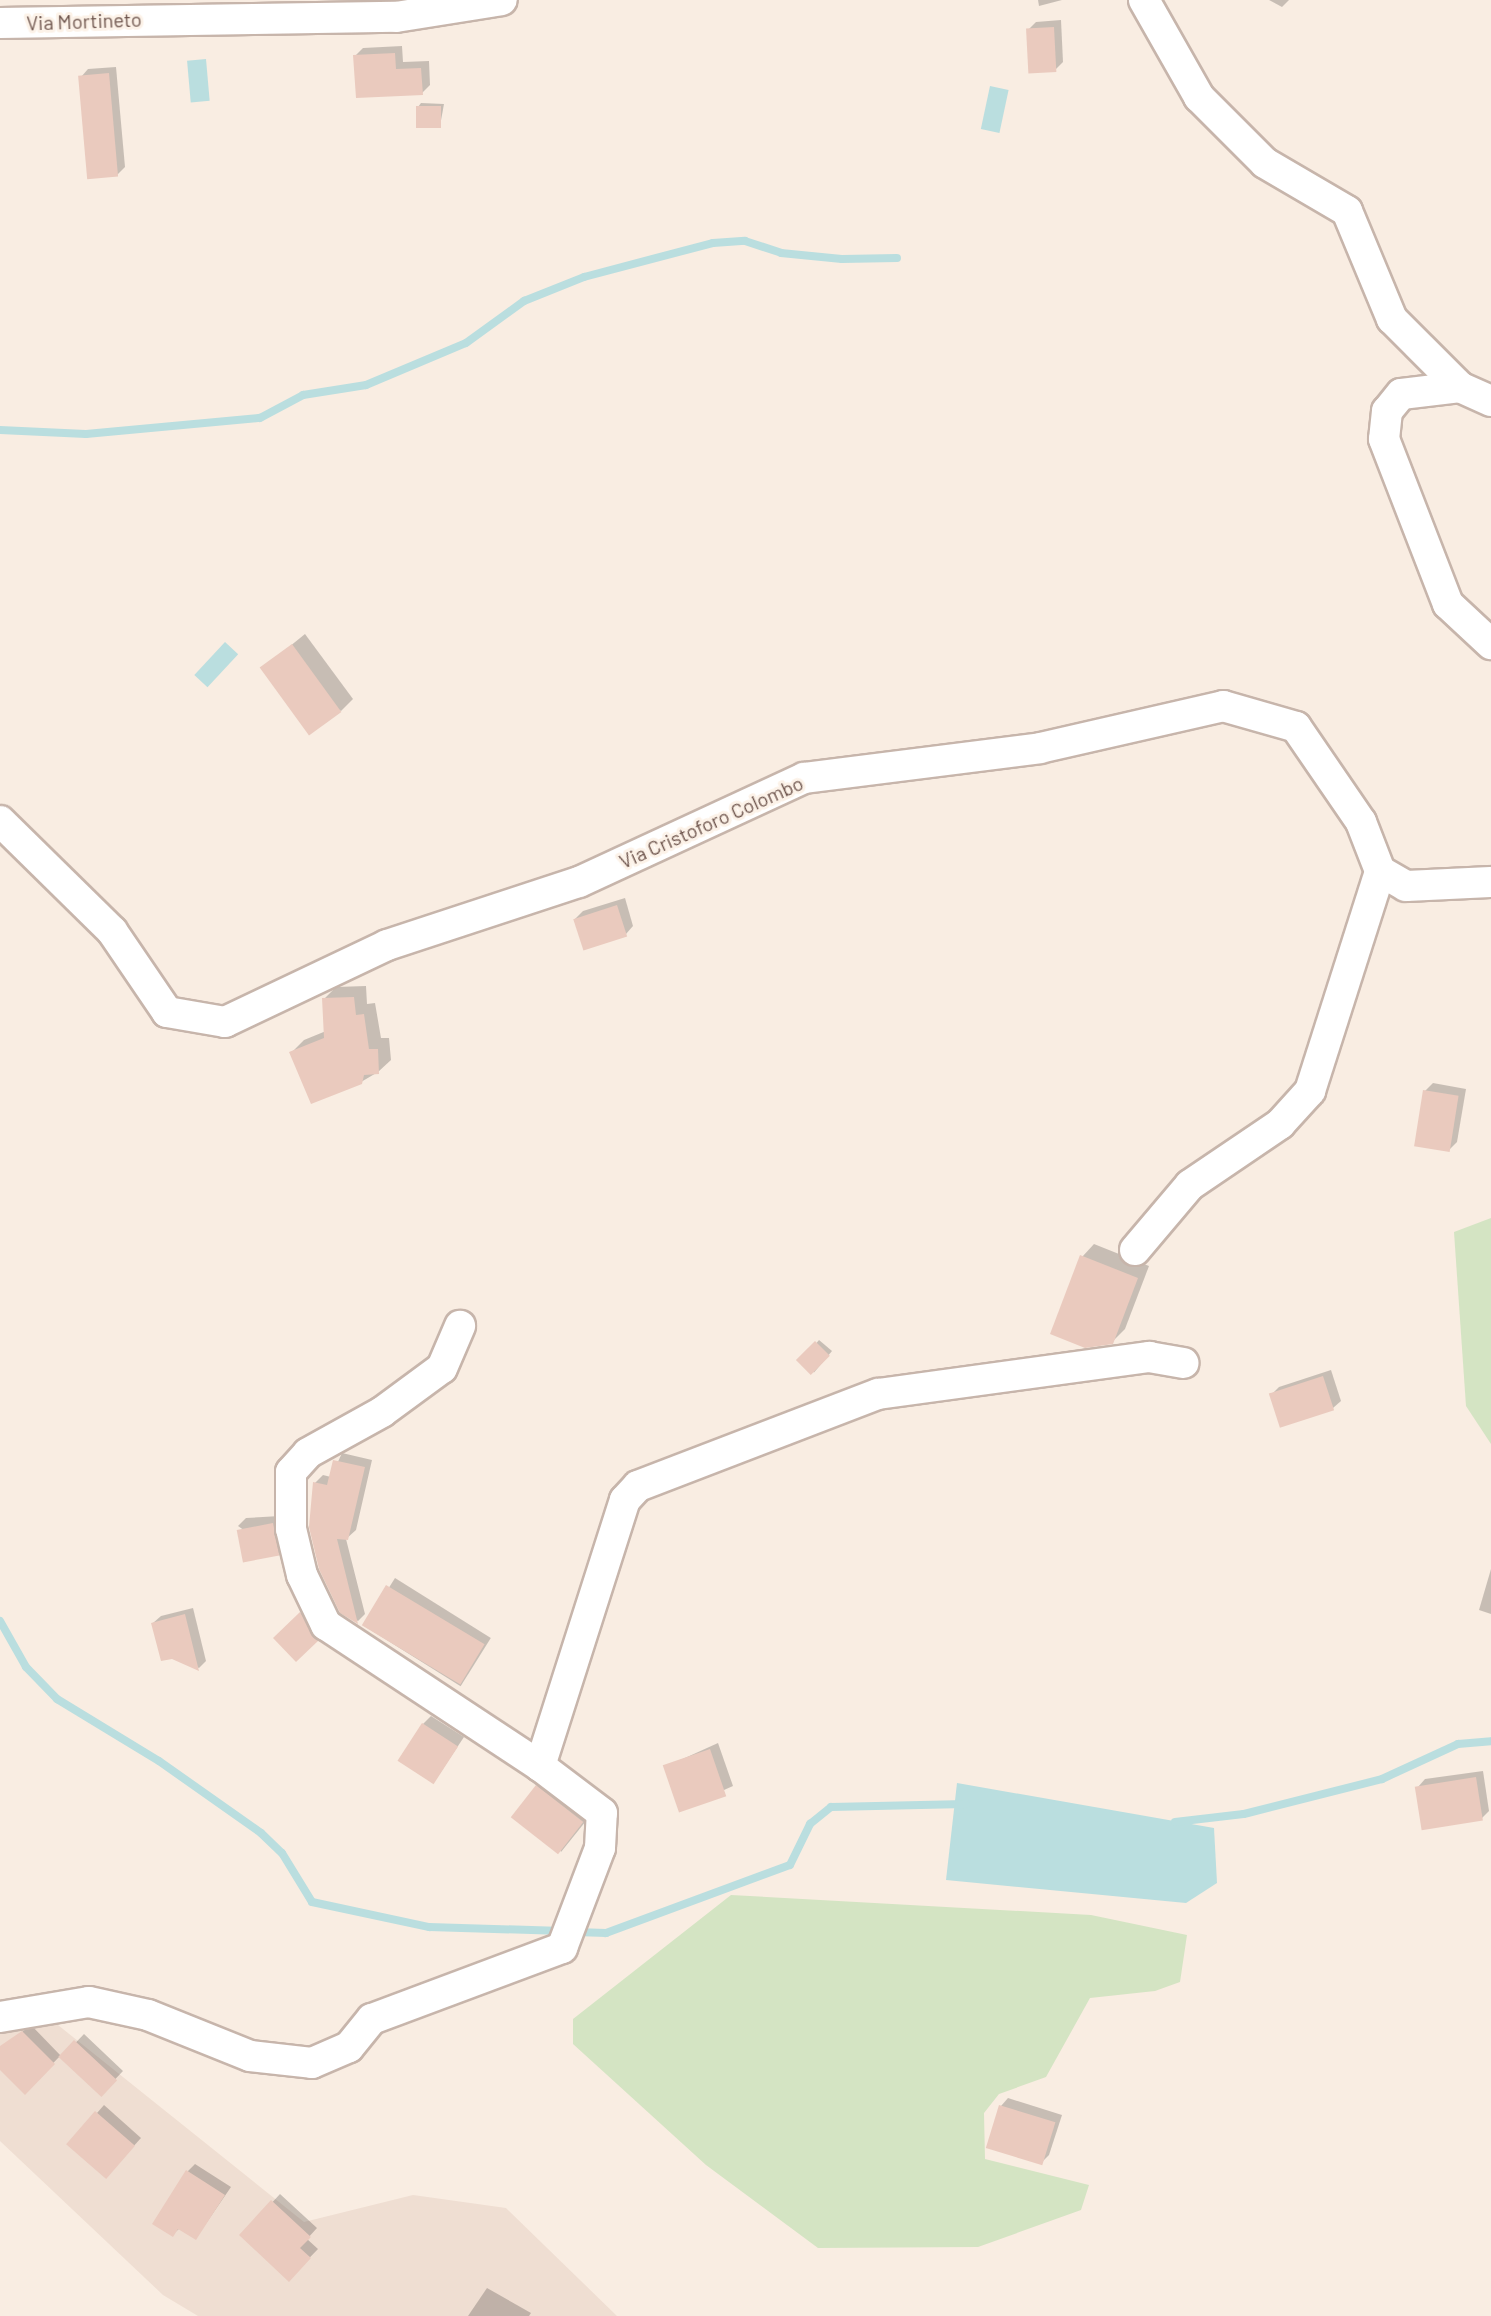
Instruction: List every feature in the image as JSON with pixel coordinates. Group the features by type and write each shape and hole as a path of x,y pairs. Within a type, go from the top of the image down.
{"street":[{"name":"Via Mortineto","path":"0,23 396,17 502,0"},
{"path":"1144,0 1199,97 1265,163 1347,211 1392,319 1460,387 1491,401"},
{"path":"1460,387 1401,394 1387,411 1384,439 1448,604 1491,644"},
{"name":"Via Cristoforo Colombo","path":"0,821 112,931 167,1012 225,1022 387,945 579,882 804,778 1040,748 1223,706 1296,727 1361,822 1380,871"},
{"path":"1135,1250 1190,1185 1280,1124 1310,1091 1380,871 1406,886 1491,882"},
{"path":"0,2017 89,2002 148,2015 250,2056 312,2063 349,2047 372,2019 562,1948 600,1848 602,1813 540,1766 326,1625 302,1575 291,1529 291,1472 308,1453 382,1412 442,1368 460,1326"},
{"path":"540,1766 625,1500 638,1486 878,1394 1149,1357 1183,1363"}],"shaded area":[{"path":"0,2016 48,2017 304,2222 413,2195 506,2208 617,2316 198,2316 163,2295 0,2141"}],"green space":[{"path":"1491,1218 1491,1444 1466,1406 1454,1232"},
{"path":"731,1895 1091,1915 1187,1935 1180,1982 1155,1991 1090,1998 1046,2077 999,2094 984,2113 985,2159 1089,2185 1081,2210 978,2247 818,2248 706,2165 573,2044 573,2019"}],"water":[{"path":"206,59 210,101 191,102 187,61"},
{"path":"990,86 1009,90 999,133 981,129"},
{"path":"225,642 238,654 207,687 194,675"},
{"path":"957,1783 1214,1828 1217,1883 1186,1903 946,1880"}],"building":[{"path":"1054,27 1056,72 1028,73 1026,28"},
{"path":"395,53 396,69 421,68 423,95 356,98 353,55"},
{"path":"109,73 118,177 87,179 78,76"},
{"path":"416,106 441,106 441,128 416,128"},
{"path":"292,644 341,712 309,735 260,668"},
{"path":"617,905 627,936 583,951 573,919"},
{"path":"354,997 356,1015 364,1014 369,1049 378,1049 379,1074 364,1075 362,1084 311,1104 289,1052 324,1038 322,998"},
{"path":"1423,1090 1459,1096 1450,1152 1414,1146"},
{"path":"1080,1255 1138,1278 1113,1344 1085,1348 1050,1334"},
{"path":"815,1341 830,1356 811,1375 796,1360"},
{"path":"1323,1376 1334,1410 1280,1428 1269,1394"},
{"path":"333,1460 365,1467 348,1540 337,1539 358,1624 340,1613 319,1569 309,1527 313,1482 327,1485"},
{"path":"273,1523 279,1555 243,1562 237,1530"},
{"path":"386,1585 485,1644 460,1685 362,1625"},
{"path":"300,1612 318,1641 296,1662 273,1638"},
{"path":"185,1614 199,1671 172,1659 161,1661 151,1623"},
{"path":"422,1723 458,1746 434,1784 397,1761"},
{"path":"710,1749 726,1796 679,1813 663,1765"},
{"path":"1476,1777 1483,1820 1422,1830 1415,1787"},
{"path":"536,1785 583,1822 558,1854 511,1817"},
{"path":"22,2031 55,2064 25,2095 0,2070 0,2046"},
{"path":"74,2040 117,2080 101,2097 58,2057"},
{"path":"999,2105 1055,2122 1042,2165 986,2148"},
{"path":"95,2111 135,2146 106,2179 66,2144"},
{"path":"186,2170 225,2195 196,2240 178,2229 173,2237 152,2224"},
{"path":"271,2200 311,2237 300,2248 311,2258 289,2282 239,2235"}],"waterway":[{"path":"0,430 86,434 260,418 303,395 366,385 466,343 524,301 584,277 713,243 745,241 781,253 842,259 897,258"},
{"path":"0,1621 26,1667 57,1699 159,1761 261,1833 282,1853 312,1902 429,1927 563,1931"},
{"path":"1175,1822 1244,1814 1382,1779 1458,1744 1491,1741"},
{"path":"576,1932 606,1933 790,1865 810,1824 831,1807 966,1804"}]}
